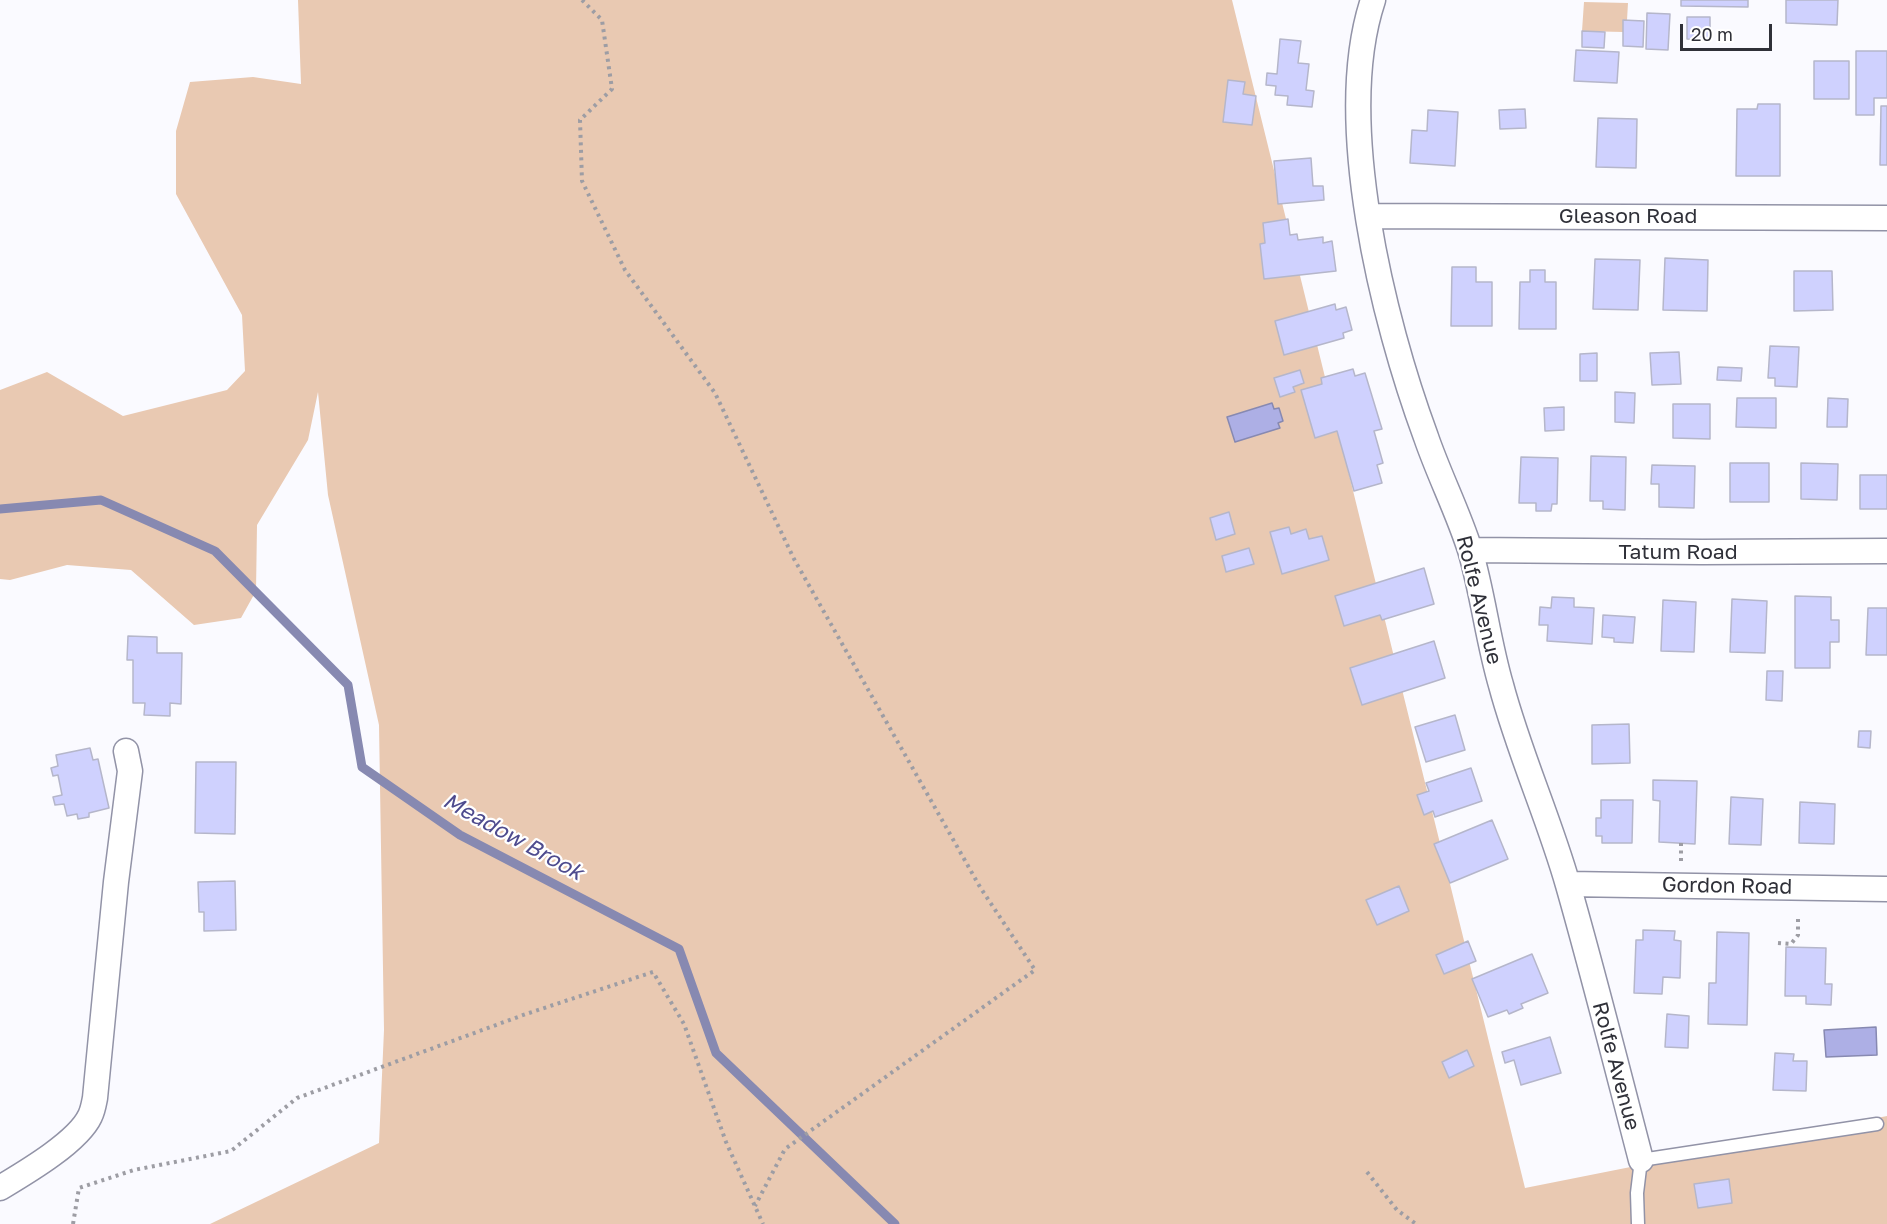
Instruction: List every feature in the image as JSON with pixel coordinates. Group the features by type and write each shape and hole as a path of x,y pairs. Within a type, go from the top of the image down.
{"street":[{"name":"Rolfe Avenue","path":"1373,0 1364,39 1359,109 1361,156 1379,272 1407,384 1426,440 1470,550 1501,686 1568,884 1641,1160"},
{"name":"Gleason Road","path":"1369,216 1887,218"},
{"name":"Tatum Road","path":"1470,550 1887,551"},
{"path":"0,1188 35,1166 76,1135 90,1116 95,1098 116,882 130,771 126,752"},
{"name":"Gordon Road","path":"1568,884 1887,889"}],"lane":[{"path":"1638,1224 1636,1193 1641,1160 1877,1124"}],"path":[{"path":"582,0 602,20 612,89 580,120 582,181 625,270 715,393 794,559 980,887 1035,970 785,1149 755,1206"},
{"path":"1778,943 1791,944 1798,935 1798,908"},
{"path":"73,1224 80,1188 134,1170 231,1151 297,1098 526,1014 653,972 684,1024 726,1142 763,1224"},
{"path":"1367,1172 1397,1210 1416,1224"}],"shaded area":[{"path":"298,0 1232,0 1525,1188 1887,1116 1887,1224 210,1224 379,1143 384,1030 379,725 328,495 318,392 308,440 257,525 256,591 241,618 194,625 131,570 67,565 10,580 0,579 0,390 47,372 123,416 227,390 245,371 242,315 176,194 176,131 190,82 253,77 301,84"},
{"path":"1584,2 1628,3 1627,20 1623,20 1623,32 1582,31"}],"water":[{"path":"1272,403 1274,409 1279,408 1283,421 1278,423 1280,428 1235,442 1227,417"},
{"path":"1876,1027 1877,1055 1826,1057 1824,1030"}],"building":[{"path":"1681,0 1748,0 1748,7 1681,6"},
{"path":"1786,0 1838,0 1837,25 1786,23"},
{"path":"1647,13 1670,14 1668,50 1646,49"},
{"path":"1687,17 1710,17 1710,40 1687,39"},
{"path":"1623,20 1644,21 1643,47 1623,46"},
{"path":"1582,31 1605,32 1604,48 1582,47"},
{"path":"1280,39 1301,41 1298,63 1309,64 1306,90 1314,91 1312,107 1287,105 1288,96 1275,95 1276,86 1266,85 1267,73 1277,74"},
{"path":"1576,50 1619,52 1617,83 1574,81"},
{"path":"1856,51 1887,51 1887,98 1874,98 1874,115 1856,115"},
{"path":"1814,61 1849,61 1849,99 1814,99"},
{"path":"1228,80 1245,82 1243,94 1256,96 1252,125 1223,122"},
{"path":"1758,104 1780,104 1780,176 1736,176 1737,109 1757,109"},
{"path":"1881,106 1887,106 1887,165 1880,165"},
{"path":"1525,109 1526,128 1500,129 1499,110"},
{"path":"1428,110 1458,112 1455,166 1410,163 1412,130 1427,131"},
{"path":"1598,118 1637,119 1636,168 1596,167"},
{"path":"1311,158 1313,186 1323,186 1324,200 1278,204 1274,161"},
{"path":"1288,219 1290,235 1297,234 1298,240 1323,237 1323,243 1332,241 1336,271 1264,279 1260,244 1265,243 1263,223"},
{"path":"1665,258 1708,260 1707,311 1663,310"},
{"path":"1595,259 1640,260 1638,310 1593,309"},
{"path":"1452,267 1476,267 1476,282 1492,282 1492,326 1451,326"},
{"path":"1530,270 1545,270 1545,282 1556,282 1556,329 1519,329 1520,282 1530,282"},
{"path":"1794,271 1832,271 1833,310 1794,311"},
{"path":"1335,304 1336,310 1346,307 1352,330 1343,333 1344,338 1284,355 1275,321"},
{"path":"1770,346 1799,347 1797,387 1775,386 1775,378 1768,378"},
{"path":"1679,352 1681,384 1652,385 1650,353"},
{"path":"1597,353 1597,381 1580,381 1580,354"},
{"path":"1718,367 1742,368 1741,381 1717,380"},
{"path":"1353,369 1355,376 1365,373 1382,429 1374,431 1383,463 1377,465 1382,483 1354,491 1337,431 1315,438 1301,390 1322,384 1321,378"},
{"path":"1300,370 1304,383 1293,387 1295,392 1280,397 1274,378"},
{"path":"1615,392 1635,393 1634,423 1615,422"},
{"path":"1737,398 1776,398 1776,428 1736,427"},
{"path":"1828,398 1848,399 1847,427 1827,427"},
{"path":"1673,404 1710,404 1710,439 1673,438"},
{"path":"1564,407 1564,430 1545,431 1544,408"},
{"path":"1591,456 1626,457 1625,510 1603,509 1603,501 1590,501"},
{"path":"1521,457 1558,458 1557,504 1552,504 1551,511 1536,511 1536,503 1519,503"},
{"path":"1730,463 1769,463 1769,502 1730,502"},
{"path":"1801,463 1838,464 1837,500 1801,499"},
{"path":"1652,465 1695,466 1694,508 1659,507 1659,484 1651,484"},
{"path":"1860,475 1887,475 1887,509 1860,509"},
{"path":"1229,512 1235,534 1216,540 1210,518"},
{"path":"1289,527 1291,534 1306,529 1309,539 1322,536 1329,560 1282,574 1270,532"},
{"path":"1249,548 1254,564 1226,572 1222,556"},
{"path":"1424,568 1434,604 1382,620 1380,615 1344,626 1335,596"},
{"path":"1795,596 1831,597 1831,620 1839,620 1839,642 1830,642 1830,668 1795,668"},
{"path":"1552,597 1574,598 1574,607 1594,608 1592,644 1547,641 1548,625 1539,625 1540,607 1551,608"},
{"path":"1732,599 1767,601 1765,653 1730,652"},
{"path":"1663,600 1696,602 1694,652 1661,651"},
{"path":"1868,608 1887,608 1887,655 1866,655"},
{"path":"1603,615 1635,617 1633,643 1614,642 1614,638 1602,637"},
{"path":"128,636 157,637 157,653 182,653 181,704 170,703 170,716 144,715 145,703 133,703 133,660 127,660"},
{"path":"1434,641 1445,678 1362,705 1350,668"},
{"path":"1767,671 1783,671 1782,701 1766,700"},
{"path":"1455,715 1465,750 1426,762 1415,727"},
{"path":"1629,724 1630,763 1592,764 1592,725"},
{"path":"1859,731 1871,731 1870,748 1858,747"},
{"path":"90,748 93,760 98,759 109,808 89,813 89,817 78,819 77,814 67,816 64,804 55,805 53,797 62,795 58,775 53,776 51,768 58,766 56,755"},
{"path":"196,762 236,762 235,834 195,833"},
{"path":"1471,768 1482,801 1435,817 1433,811 1424,815 1417,795 1429,791 1426,783"},
{"path":"1653,780 1697,781 1695,844 1659,842 1660,801 1653,800"},
{"path":"1731,797 1763,799 1761,845 1729,844"},
{"path":"1601,800 1633,800 1632,843 1602,843 1602,836 1596,836 1596,818 1601,818"},
{"path":"1800,802 1835,804 1834,844 1799,843"},
{"path":"1492,820 1508,859 1450,883 1434,844"},
{"path":"235,881 236,930 204,931 204,912 199,912 198,882"},
{"path":"1399,886 1409,911 1377,925 1366,900"},
{"path":"1643,930 1675,931 1674,940 1681,941 1680,978 1663,977 1662,994 1634,993 1636,940 1643,940"},
{"path":"1717,932 1749,933 1747,1025 1708,1024 1709,983 1716,983"},
{"path":"1468,941 1476,961 1444,974 1436,955"},
{"path":"1786,947 1826,948 1825,984 1832,984 1831,1005 1806,1004 1806,996 1785,996"},
{"path":"1532,954 1548,993 1521,1004 1523,1008 1509,1014 1507,1010 1488,1017 1472,979"},
{"path":"1667,1014 1689,1016 1688,1048 1665,1047"},
{"path":"1550,1037 1561,1073 1521,1085 1514,1060 1505,1063 1502,1052"},
{"path":"1467,1050 1474,1066 1449,1078 1442,1062"},
{"path":"1775,1053 1794,1054 1793,1061 1807,1061 1806,1091 1773,1090"},
{"path":"1729,1179 1732,1203 1698,1208 1694,1184"}],"waterway":[{"name":"Meadow Brook","path":"0,509 101,500 215,551 348,685 362,767 460,835 679,949 716,1053 895,1224"}]}
